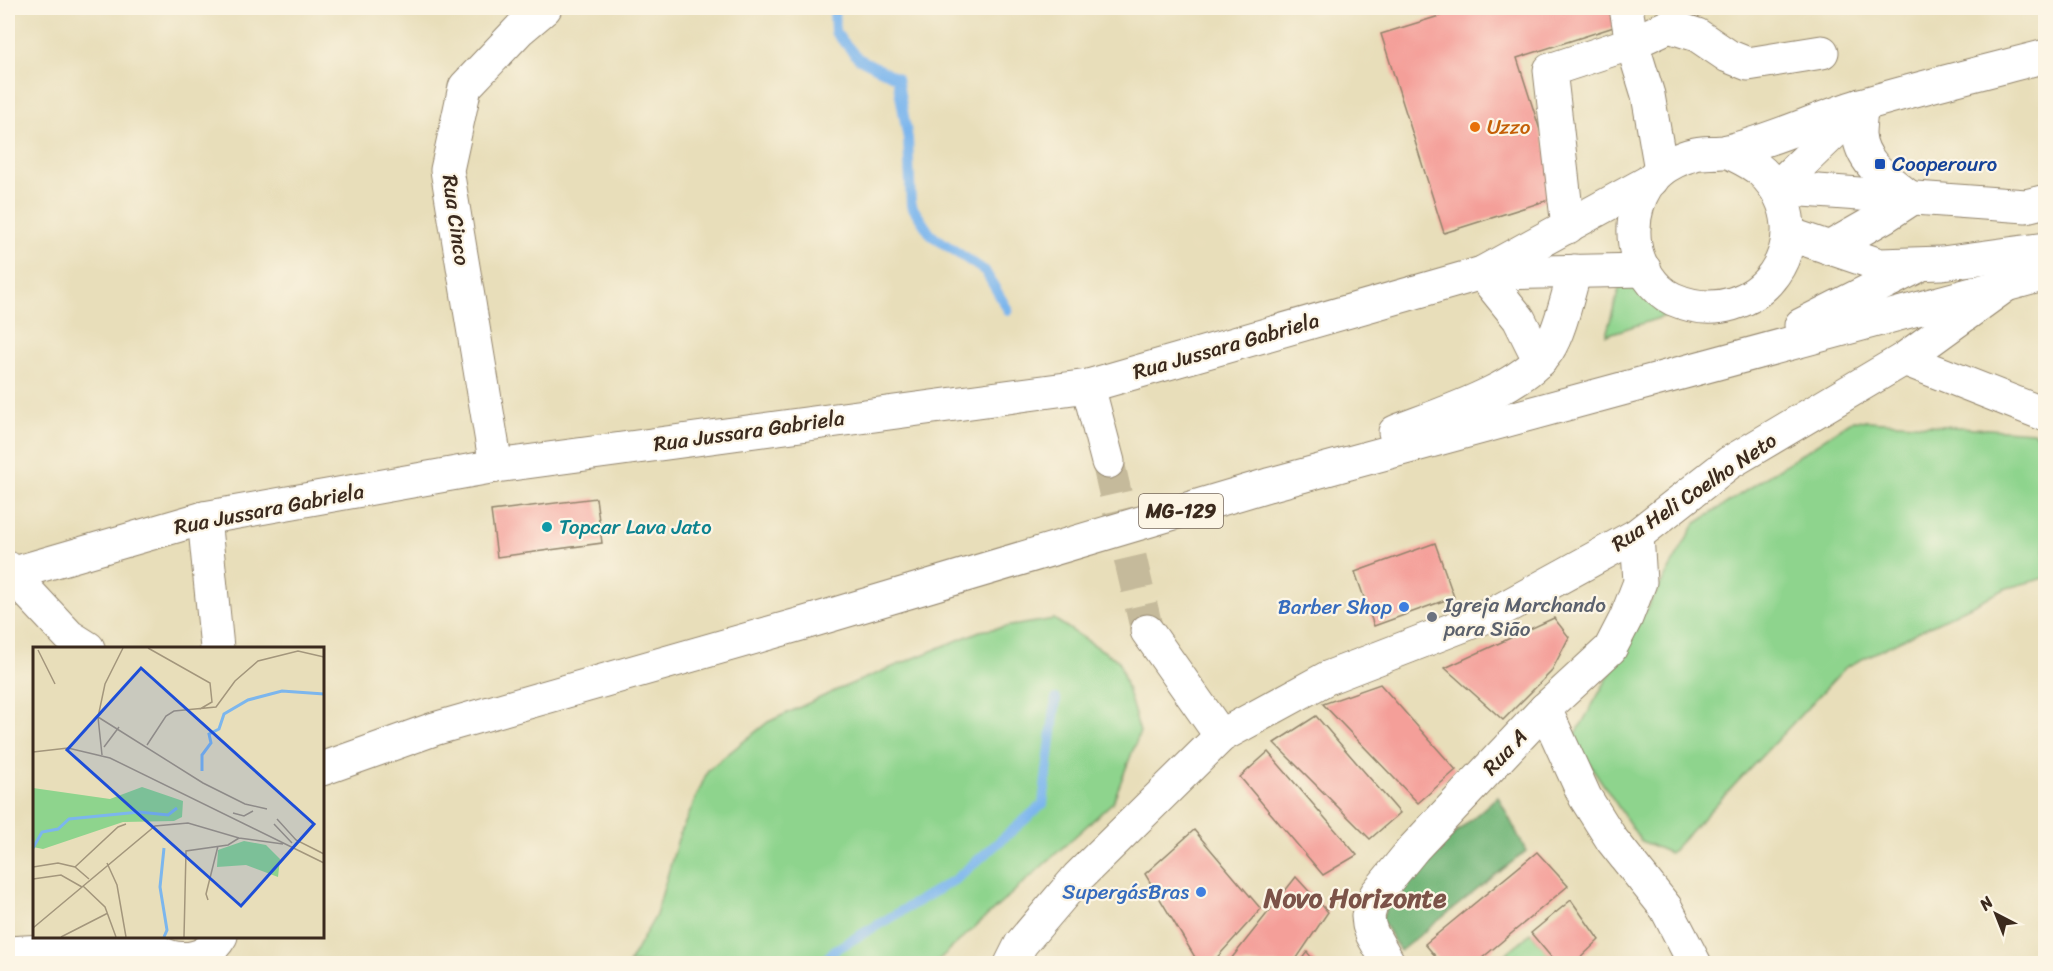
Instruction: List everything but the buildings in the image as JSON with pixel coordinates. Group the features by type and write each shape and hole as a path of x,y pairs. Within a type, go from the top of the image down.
{"street":[{"name":"Rua Cinco","path":"496,466 447,170 465,87 520,29 545,8"},
{"path":"1626,8 1632,43 1648,95 1656,175"},
{"path":"1569,227 1550,70 1632,43 1669,26 1697,35 1728,56 1748,64 1822,52"},
{"path":"1727,152 1761,170 1776,188 1786,210 1789,234 1783,258 1770,281 1748,298 1723,307 1696,307 1670,298 1650,280 1637,256 1633,230 1637,203 1656,175 1692,154 1727,152 1861,105 2046,56"},
{"path":"1648,95 1692,154"},
{"path":"1776,188 1861,105"},
{"path":"1861,105 1859,136 1865,157 1911,199"},
{"name":"Rua Jussara Gabriela","path":"9,571 204,518 496,466 1088,386 1482,273 1569,227 1656,175"},
{"path":"1776,188 2026,206 2046,201"},
{"path":"1829,248 1911,199"},
{"path":"1789,234 1880,265 1942,263 2046,249"},
{"path":"1751,354 1788,332 1923,264"},
{"name":"Rua Jussara Gabriela","path":"1482,273 1645,270"},
{"path":"1268,485 1501,389 1524,375 1540,361 1549,348 1575,272"},
{"path":"1482,273 1519,319 1540,361"},
{"name":"MG-129","path":"324,769 434,729 808,622 1268,485 2046,274"},
{"name":"Rua Heli Coelho Neto","path":"1011,963 1021,944 1078,877 1221,736 1327,678 1495,613 1637,535 1729,463 1904,359 2008,284"},
{"path":"1904,359 2046,415"},
{"path":"1088,386 1108,462"},
{"path":"204,518 217,647"},
{"name":"Rua A","path":"1389,963 1369,925 1368,916 1377,893 1414,848 1545,709 1611,649 1640,582 1637,535"},
{"path":"9,571 69,636 86,647"},
{"path":"1147,631 1221,736"},
{"path":"1545,709 1585,797 1612,840 1666,908 1695,963"},
{"path":"8,946 33,928"},
{"path":"8,953 145,941 160,955 176,959 191,959 206,952 219,938"}],"green space":[{"path":"1625,267 1678,312 1606,335"},
{"path":"1853,420 2033,432 2045,444 2045,578 2007,588 1846,667 1670,853 1641,841 1573,739 1695,524"},
{"path":"1054,619 1119,661 1140,732 1113,802 935,963 629,963 656,915 678,839 708,770 768,722 839,689 980,631"},
{"path":"1498,796 1526,851 1400,951 1382,921 1391,890"},
{"path":"1531,933 1557,963 1493,964"}],"waterway":[{"path":"834,8 835,32 858,58 897,78 908,139 911,205 931,235 985,271 1008,310"},
{"path":"822,964 835,950 956,879 1043,804 1056,699"}],"tunnel":[{"path":"1108,462 1147,631"}],"place":[{"name":"Uzzo","path":"1475,127"},
{"name":"Cooperouro","path":"1880,164"},
{"name":"Topcar Lava Jato","path":"547,527"},
{"name":"Barber Shop","path":"1404,607"},
{"name":"Igreja Marchando para Sião","path":"1432,617"},
{"name":"SupergásBras","path":"1201,892"}],"district":[{"name":"Novo Horizonte","path":"1355,898"}]}
